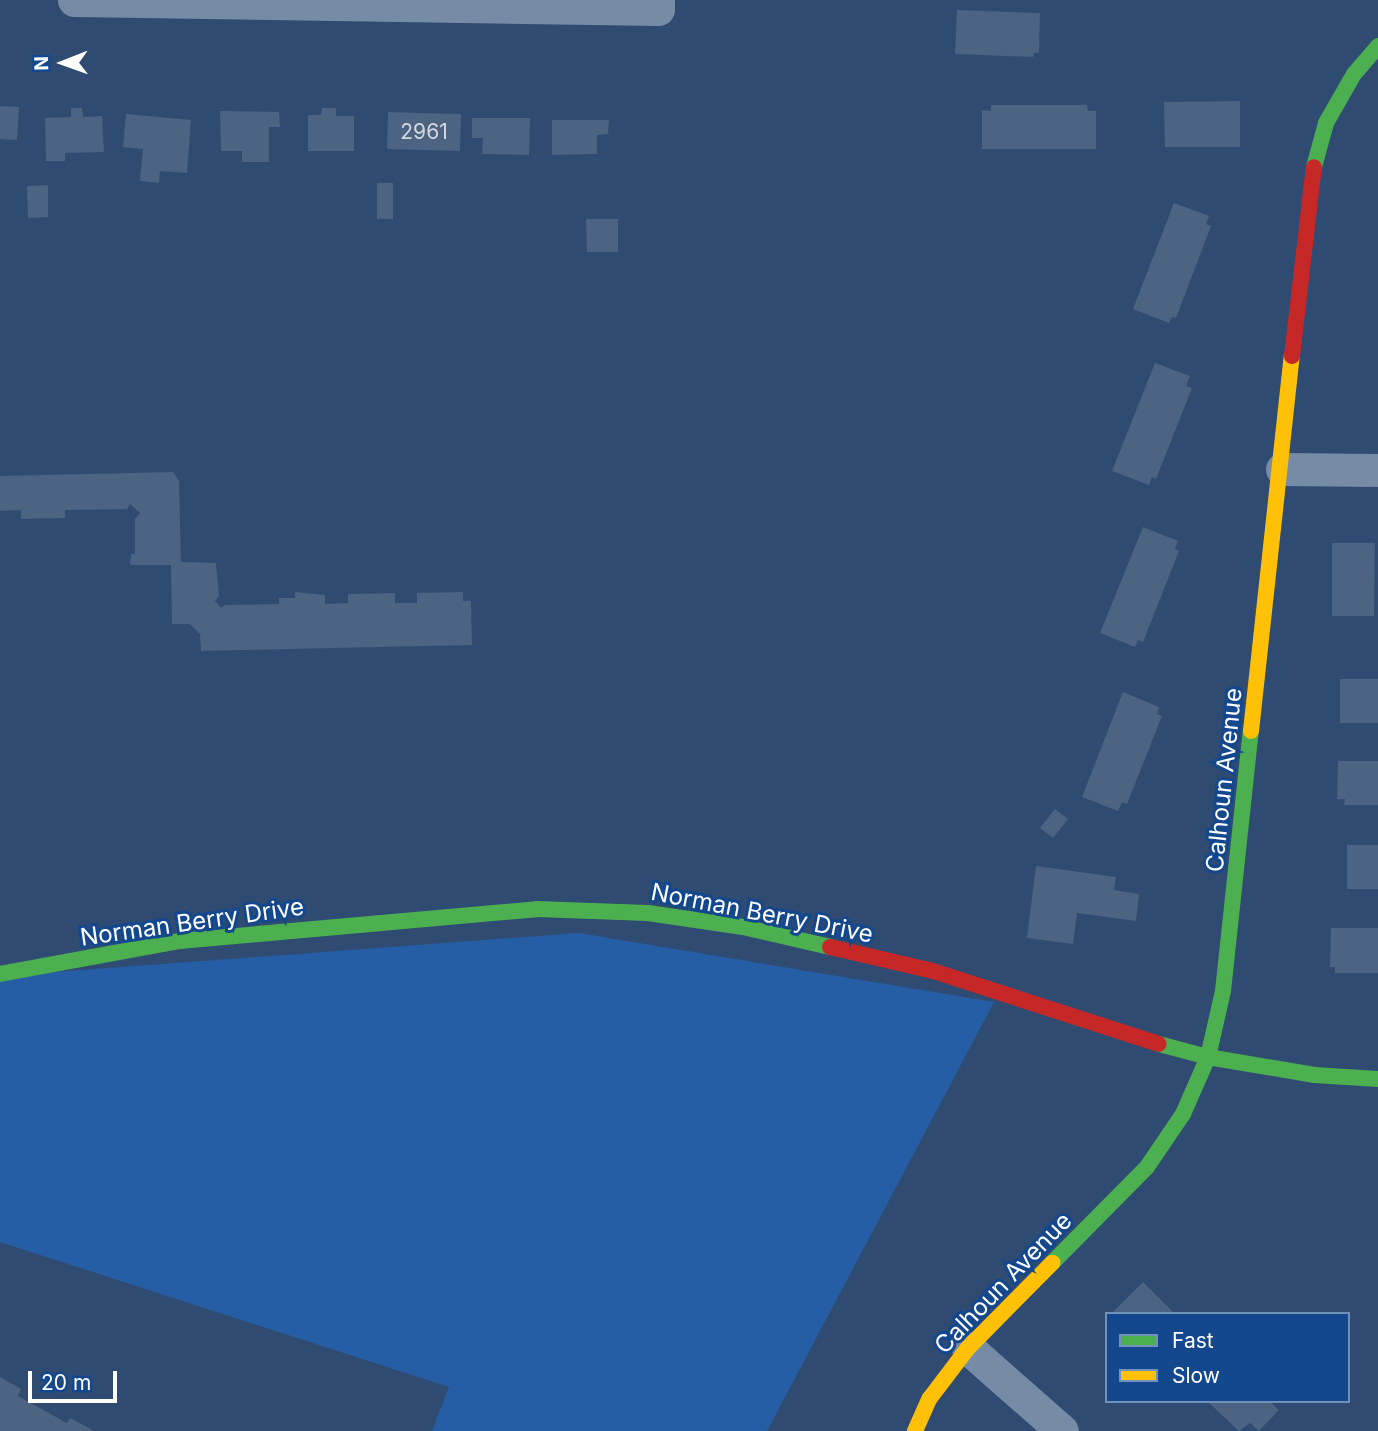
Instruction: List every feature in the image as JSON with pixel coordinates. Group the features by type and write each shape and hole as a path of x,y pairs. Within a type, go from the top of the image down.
{"street":[{"path":"74,0 658,5"},
{"name":"Calhoun Avenue","path":"915,1431 930,1398 968,1348 1147,1167 1184,1114 1209,1057 1223,992 1282,469 1311,180 1326,123 1354,74 1378,46"},
{"path":"1282,469 1378,470"},
{"name":"Norman Berry Drive","path":"0,974 180,941 437,916 537,909 648,913 743,927 933,971 1119,1033 1209,1057 1314,1075 1378,1079"},
{"path":"968,1348 1062,1431"}],"shaded area":[{"path":"579,933 994,1002 767,1431 432,1431 449,1387 0,1242 0,976"}],"building":[{"path":"957,10 1040,13 1039,53 1034,53 1033,57 955,54"},
{"path":"1240,101 1240,147 1165,147 1164,102"},
{"path":"991,105 1087,105 1088,111 1096,111 1096,149 982,149 982,110 991,111"},
{"path":"0,106 19,107 17,140 0,139"},
{"path":"71,108 82,108 83,117 102,116 104,152 65,153 65,161 46,161 45,118 71,117"},
{"path":"322,108 336,108 336,116 354,116 354,151 308,151 308,115 321,115"},
{"path":"220,111 279,112 280,127 269,127 269,162 242,162 242,151 221,151"},
{"path":"388,112 461,114 460,151 387,149"},
{"path":"126,114 191,120 187,173 160,171 159,183 140,181 143,149 123,147"},
{"path":"472,118 530,118 529,155 482,154 483,138 472,138"},
{"path":"552,120 609,120 608,134 597,135 597,154 552,155"},
{"path":"377,183 393,183 393,219 377,219"},
{"path":"48,185 48,217 28,218 27,186"},
{"path":"1174,203 1209,216 1206,224 1211,226 1176,318 1172,317 1169,323 1133,309"},
{"path":"586,219 618,219 618,252 587,252"},
{"path":"1155,363 1190,376 1186,386 1192,388 1156,479 1152,477 1149,485 1112,471"},
{"path":"173,472 179,481 181,562 216,563 219,596 215,601 221,608 225,605 279,604 279,598 295,598 295,592 325,595 325,604 348,603 348,594 395,593 395,603 417,603 417,593 463,592 463,601 471,601 472,645 201,651 200,634 190,624 172,624 171,565 130,565 131,554 135,554 135,519 140,513 130,504 127,509 65,510 65,518 21,519 21,510 0,511 0,476"},
{"path":"1143,527 1178,541 1175,549 1179,551 1143,642 1138,640 1135,647 1100,633"},
{"path":"1332,543 1375,543 1374,616 1332,616"},
{"path":"1340,679 1378,679 1378,723 1340,723"},
{"path":"1123,692 1159,707 1157,714 1162,716 1127,804 1122,802 1118,811 1082,797"},
{"path":"1338,761 1378,761 1378,805 1344,805 1345,799 1337,799"},
{"path":"1055,809 1068,819 1053,838 1040,828"},
{"path":"1347,845 1378,845 1378,889 1347,889"},
{"path":"1036,866 1116,877 1114,890 1139,894 1136,921 1077,913 1073,944 1027,938"},
{"path":"1331,928 1378,928 1378,973 1335,973 1335,967 1330,967"},
{"path":"1143,1282 1173,1312 1113,1312"},
{"path":"0,1377 21,1389 18,1396 67,1423 70,1418 94,1431 0,1431"},
{"path":"1209,1403 1271,1403 1279,1410 1259,1431 1250,1423 1239,1431"}],"traffic: fast":[{"path":"1314,167 1326,123 1354,74 1378,46"},
{"path":"1052,1263 1147,1167 1183,1114 1208,1057 1223,991 1251,731"},
{"path":"0,974 180,941 537,909 648,913 743,927 830,947"},
{"path":"1159,1044 1208,1057 1314,1075 1378,1079"}],"traffic: slow":[{"path":"1251,731 1292,356"},
{"path":"915,1431 930,1398 968,1348 1052,1263"}],"traffic: jam":[{"path":"1292,356 1314,167"},
{"path":"830,947 933,971 1159,1044"}]}
